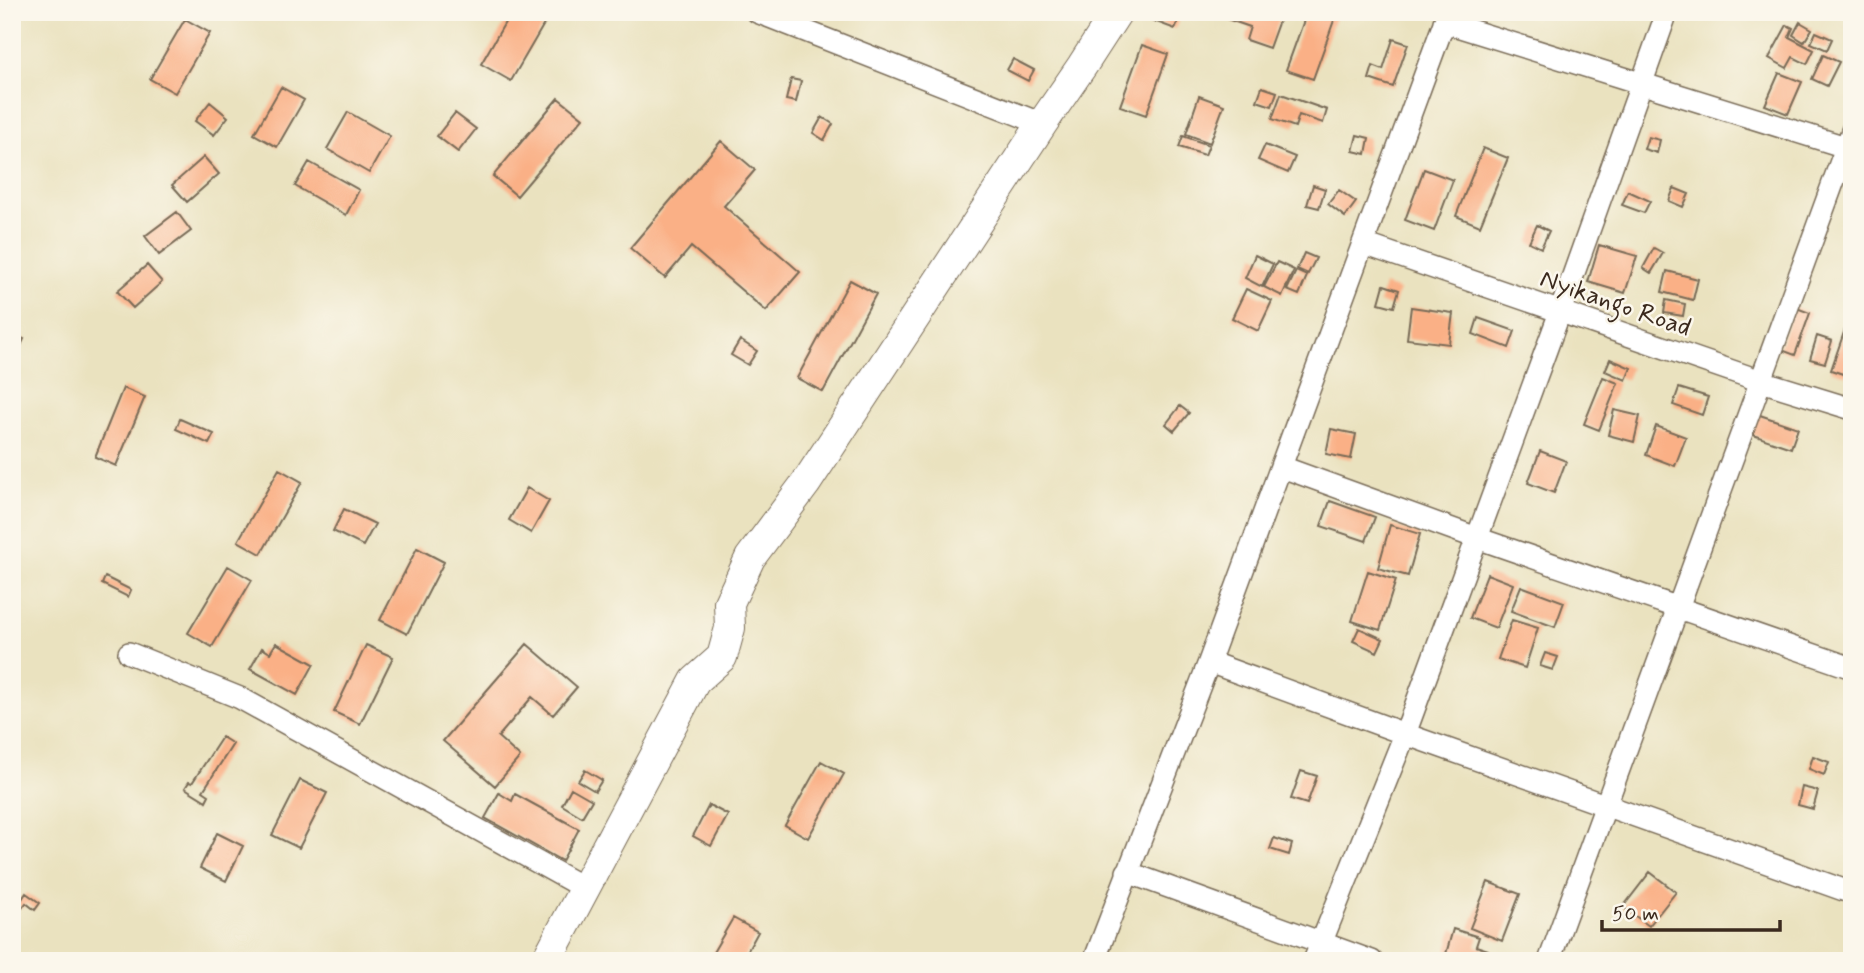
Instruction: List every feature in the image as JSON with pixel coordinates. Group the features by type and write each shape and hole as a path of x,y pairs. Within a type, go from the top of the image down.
{"street":[{"path":"757,12 1042,124"},
{"path":"546,961 695,681 722,657 730,628 729,603 750,558 806,483 1117,12"},
{"path":"1318,952 1405,734 1667,12"},
{"path":"1094,961 1282,467 1446,17 1641,83 1850,142 1549,961"},
{"name":"Nyikango Road","path":"1364,244 1760,381 1852,409"},
{"path":"1282,467 1477,538 1852,668"},
{"path":"129,653 240,698 584,888"},
{"path":"1209,662 1852,893"},
{"path":"1127,872 1318,952 1371,961"}],"building":[{"path":"511,12 551,12 511,81 481,64"},
{"path":"1154,12 1182,12 1175,29 1151,20"},
{"path":"1229,12 1282,12 1269,48 1246,40 1250,27 1227,19"},
{"path":"1307,12 1337,12 1313,79 1286,70"},
{"path":"185,19 210,33 175,93 150,79"},
{"path":"1800,22 1812,29 1804,42 1793,35"},
{"path":"1787,25 1793,28 1789,37 1814,50 1807,64 1793,57 1787,68 1769,58"},
{"path":"1816,32 1832,39 1827,50 1811,43"},
{"path":"1393,39 1408,44 1393,87 1369,79 1373,66 1383,70"},
{"path":"1142,45 1168,54 1146,115 1120,106"},
{"path":"1823,55 1839,62 1827,86 1812,79"},
{"path":"1013,59 1034,70 1028,81 1007,70"},
{"path":"1779,73 1802,82 1788,114 1765,105"},
{"path":"791,79 801,81 796,102 786,100"},
{"path":"281,87 304,100 277,147 254,134"},
{"path":"1262,87 1277,92 1272,106 1257,101"},
{"path":"1281,94 1327,110 1323,123 1299,115 1295,127 1272,119"},
{"path":"1199,96 1224,105 1210,143 1186,134"},
{"path":"558,98 583,118 517,196 493,176"},
{"path":"210,102 228,117 214,135 195,121"},
{"path":"348,112 390,136 369,173 327,149"},
{"path":"455,113 476,129 458,152 437,136"},
{"path":"822,117 833,124 824,140 813,133"},
{"path":"1357,135 1369,138 1366,154 1353,151"},
{"path":"1183,136 1209,145 1205,155 1179,147"},
{"path":"1648,137 1660,140 1657,153 1644,149"},
{"path":"721,141 755,170 724,206 800,272 766,311 691,247 665,278 630,248"},
{"path":"1265,145 1295,157 1288,173 1258,160"},
{"path":"1483,148 1508,158 1480,226 1456,216"},
{"path":"204,157 219,174 187,202 172,185"},
{"path":"309,162 359,190 346,215 295,186"},
{"path":"1424,169 1453,180 1434,231 1405,220"},
{"path":"1313,185 1325,189 1319,208 1307,205"},
{"path":"1674,188 1689,194 1683,207 1669,201"},
{"path":"1339,190 1356,202 1345,217 1328,204"},
{"path":"1628,191 1650,201 1644,213 1622,205"},
{"path":"177,212 191,231 159,255 145,236"},
{"path":"1537,225 1549,231 1541,248 1529,242"},
{"path":"1599,245 1637,256 1625,293 1588,282"},
{"path":"1654,248 1663,253 1651,273 1643,268"},
{"path":"1304,253 1316,258 1308,274 1297,269"},
{"path":"1255,255 1273,264 1262,287 1245,278"},
{"path":"1277,262 1294,270 1282,296 1264,287"},
{"path":"147,265 162,282 133,308 117,291"},
{"path":"1296,271 1307,276 1299,295 1287,290"},
{"path":"1667,271 1698,279 1693,300 1662,292"},
{"path":"850,280 876,294 823,392 797,378"},
{"path":"1384,285 1399,290 1394,307 1379,303"},
{"path":"1246,289 1272,301 1258,331 1232,318"},
{"path":"1666,300 1685,304 1683,316 1664,313"},
{"path":"1411,307 1453,313 1449,344 1407,339"},
{"path":"1794,307 1810,313 1795,355 1779,349"},
{"path":"1852,309 1852,377 1831,370"},
{"path":"1478,318 1515,331 1509,348 1473,334"},
{"path":"12,334 24,339 12,365"},
{"path":"1817,336 1832,341 1825,363 1810,359"},
{"path":"740,340 757,351 748,365 731,355"},
{"path":"1610,359 1631,368 1626,380 1605,371"},
{"path":"1603,377 1618,383 1599,430 1584,424"},
{"path":"123,388 145,397 116,466 95,457"},
{"path":"1679,388 1708,397 1702,415 1673,405"},
{"path":"1180,406 1189,413 1174,431 1166,424"},
{"path":"1614,410 1640,416 1634,442 1608,435"},
{"path":"1754,413 1798,428 1791,448 1747,433"},
{"path":"180,419 214,434 209,444 176,429"},
{"path":"1656,426 1686,437 1675,466 1646,455"},
{"path":"1331,429 1356,434 1351,459 1326,454"},
{"path":"1540,451 1566,461 1554,493 1528,483"},
{"path":"279,469 302,482 261,554 238,541"},
{"path":"527,488 549,501 531,533 509,520"},
{"path":"1330,501 1375,517 1366,541 1321,526"},
{"path":"344,509 375,524 363,546 333,531"},
{"path":"1390,525 1420,534 1408,576 1378,568"},
{"path":"417,548 444,562 407,634 380,620"},
{"path":"228,566 252,580 212,647 188,633"},
{"path":"1368,571 1396,580 1380,630 1352,621"},
{"path":"1487,574 1513,584 1496,628 1470,618"},
{"path":"105,577 131,590 128,597 102,584"},
{"path":"1521,586 1564,602 1555,627 1511,611"},
{"path":"1512,620 1538,628 1525,668 1498,659"},
{"path":"1359,628 1383,639 1377,652 1353,641"},
{"path":"276,643 314,664 297,695 250,669 262,648 270,653"},
{"path":"527,644 577,687 553,715 532,697 498,737 520,757 495,786 443,741"},
{"path":"366,645 393,657 360,724 334,712"},
{"path":"1545,653 1558,657 1553,670 1540,666"},
{"path":"222,737 233,744 203,791 209,795 206,801 185,788 189,782 192,783"},
{"path":"1813,756 1829,762 1824,775 1809,769"},
{"path":"821,761 844,774 808,838 785,825"},
{"path":"585,770 602,780 595,791 578,781"},
{"path":"1301,771 1317,776 1307,804 1291,799"},
{"path":"300,780 327,793 299,848 272,835"},
{"path":"1802,787 1818,791 1813,809 1798,805"},
{"path":"571,788 592,800 582,817 562,805"},
{"path":"499,793 512,801 515,794 579,829 562,861 485,818"},
{"path":"709,805 728,815 711,846 693,836"},
{"path":"217,833 243,846 226,881 200,868"},
{"path":"1274,838 1292,844 1289,855 1270,849"},
{"path":"1650,872 1676,892 1649,926 1623,907"},
{"path":"1488,882 1520,894 1502,941 1470,928"},
{"path":"26,893 40,903 35,910 26,903 22,908 16,903"},
{"path":"733,918 758,932 742,961 708,961"},
{"path":"1453,929 1479,937 1476,946 1488,950 1485,961 1444,961"}]}
